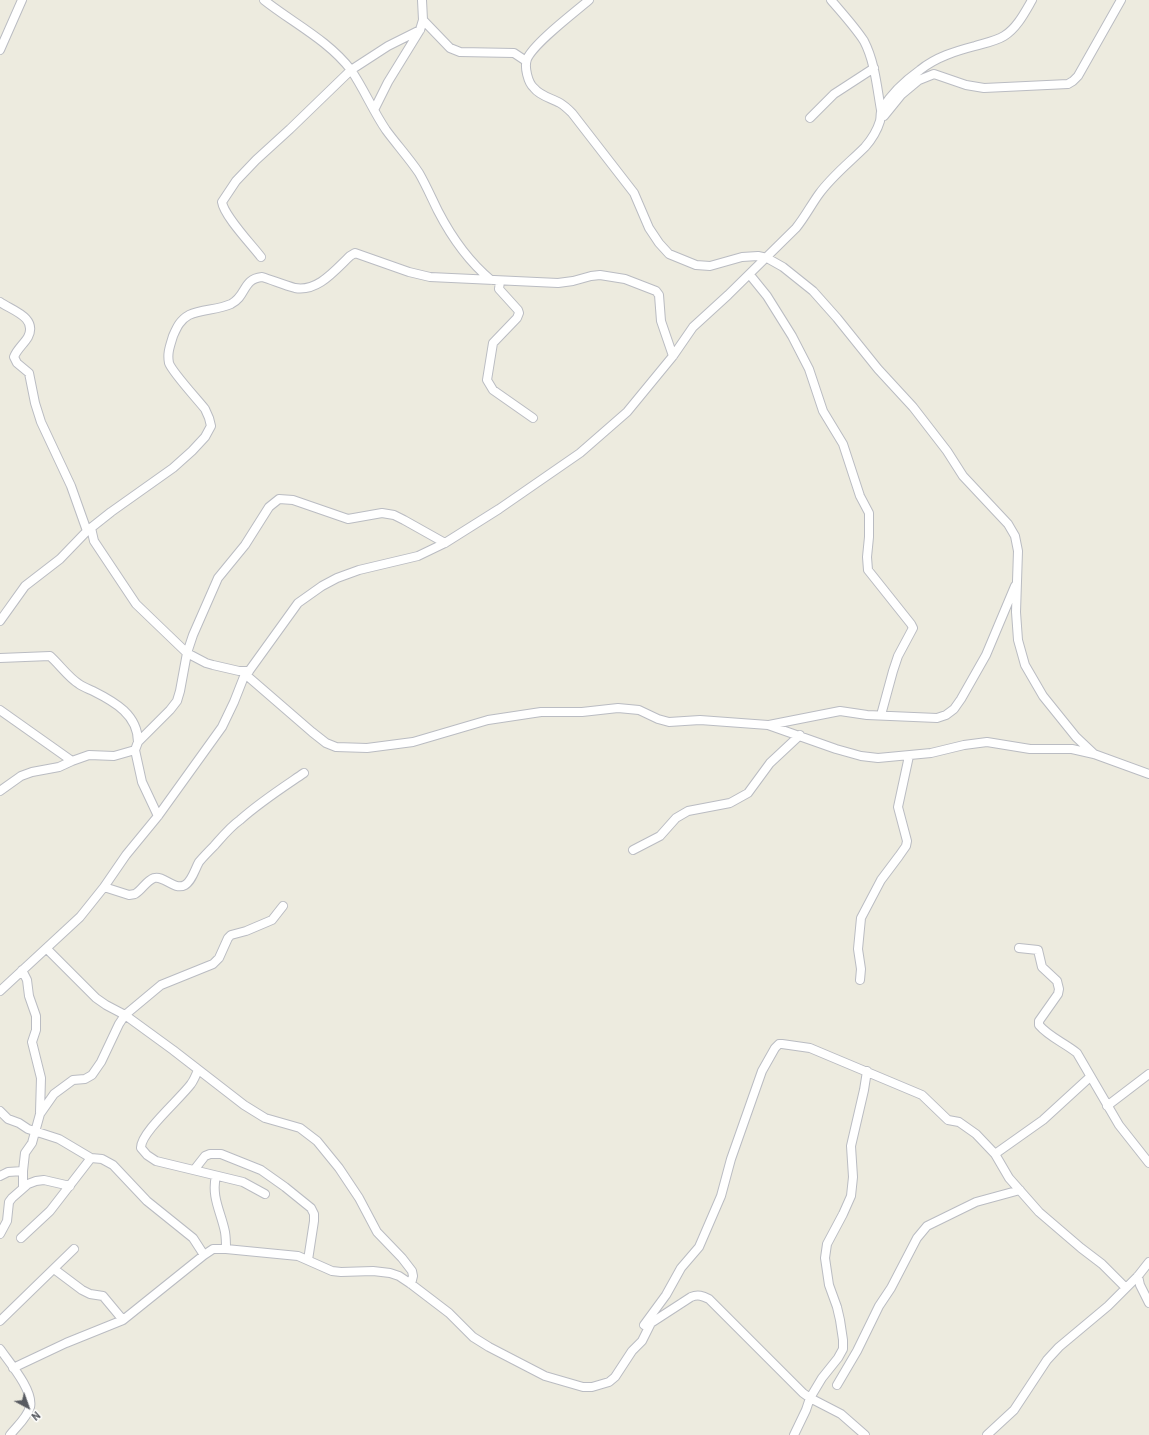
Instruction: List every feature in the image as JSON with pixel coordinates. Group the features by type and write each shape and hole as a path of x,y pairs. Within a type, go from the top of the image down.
{"street":[{"path":"0,50 22,0"},
{"path":"264,0 280,13 330,47 351,70 386,130 419,174 445,224 461,250 479,270 491,280"},
{"path":"374,110 392,76 420,30 423,20 422,0"},
{"path":"589,0 546,37 531,53 526,61 528,79 532,87 538,93 561,103 572,113 634,193 649,228 659,243 669,254 696,265 710,266 752,256 766,258 783,267 813,291 878,369 913,407 947,451 963,476 1008,524 1014,536 1018,551 1016,612 1018,640 1025,665 1043,696 1076,737 1094,754"},
{"path":"0,991 80,917 104,887 126,855 158,816 222,727 247,672 298,603 322,586 337,578 359,570 418,556 445,543 499,509 580,453 627,412 673,356 693,327 784,242 805,217 818,195 826,185 865,147 875,134 880,120 881,110 874,68 864,42 831,0"},
{"path":"881,110 892,95 911,76 930,62 951,52 1004,36 1020,19 1032,0"},
{"path":"880,120 902,95 919,80 934,74 966,85 984,88 1068,84 1078,76 1121,0"},
{"path":"423,20 450,48 460,52 514,53 526,61"},
{"path":"261,257 232,222 223,206 222,202 236,181 256,160 351,70 388,46 420,30"},
{"path":"810,118 834,94 874,68"},
{"path":"0,621 25,586 60,559 89,529 173,468 205,437 210,426 210,418 205,409 170,365 168,355 169,348 180,322 184,318 197,312 223,307 233,303 242,294 250,280 256,277 262,277 296,288 307,288 316,285 355,253 409,272 430,277 558,283 600,275 625,279 650,288 656,291 659,295 661,321 673,356"},
{"path":"750,274 768,296 792,336 809,369 823,411 843,444 860,496 869,513 867,557 868,570 913,628 898,656 881,715"},
{"path":"500,281 499,289 519,313 511,326 493,343 487,380 493,390 533,418"},
{"path":"0,302 21,313 28,322 30,327 28,336 14,357 17,363 29,373 34,403 41,422 71,486 94,541 136,604 187,653 206,663 247,672 312,732 326,743 336,748 367,748 413,742 488,720 541,712 582,712 612,708 639,710 668,722 700,720 768,725 800,735 836,749 861,756 878,758 909,756 931,753 964,745 988,742 1030,749 1072,749 1094,754 1149,774"},
{"path":"138,742 177,701 187,653 193,635 218,578 245,545 269,507 279,499 293,500 348,519 382,513 394,515 445,543"},
{"path":"768,725 840,711 867,715 937,718 946,715 954,709 986,655 1017,582"},
{"path":"0,658 50,656 73,680 94,691 129,715 136,725 138,734 138,742 135,750 142,782 158,816"},
{"path":"0,710 72,761"},
{"path":"0,721 9,716"},
{"path":"633,850 660,836 676,818 688,811 730,803 748,793 770,763 800,735"},
{"path":"0,791 21,776 32,772 58,767 93,755 114,756 135,750"},
{"path":"860,980 861,969 858,949 861,918 881,880 906,846 907,841 898,807 909,756"},
{"path":"104,887 129,895 135,894 149,880 155,878 160,878 177,886 186,885 200,861 238,821 267,798 304,773"},
{"path":"40,1114 54,1094 66,1084 72,1080 85,1079 92,1075 101,1062 125,1015 164,983 213,964 219,958 228,938 231,935 246,931 272,920 283,906"},
{"path":"47,948 89,992 106,1005 125,1015 253,1111 265,1118 300,1128 317,1141 339,1168 359,1198 377,1232 402,1258 412,1271 413,1276 411,1284"},
{"path":"1019,948 1038,950 1042,967 1055,979 1059,985 1058,994 1039,1021 1039,1025 1047,1033 1068,1045 1077,1053 1120,1126 1149,1163"},
{"path":"22,970 27,980 29,996 36,1016 36,1030 32,1042 41,1078 40,1114 32,1143 25,1153 23,1188"},
{"path":"634,1349 646,1320 656,1309 681,1268 698,1246 706,1231 721,1196 731,1159 762,1071 775,1048 779,1044 810,1048 922,1095 948,1120 959,1122 976,1134 995,1154 1009,1178 1039,1212 1102,1264 1125,1287"},
{"path":"198,1070 191,1084 142,1141 141,1148 146,1155 156,1160 243,1182 265,1194"},
{"path":"794,1435 810,1398 822,1378 838,1358 843,1349 840,1320 829,1285 825,1258 827,1244 851,1196 853,1177 852,1146 867,1071"},
{"path":"1107,1106 1149,1074"},
{"path":"995,1154 1043,1120 1090,1077"},
{"path":"0,1111 8,1119 20,1123 28,1129 59,1139 91,1158 102,1160 113,1165 147,1201 193,1238 204,1255"},
{"path":"194,1170 204,1156 210,1154 221,1154 261,1170 285,1186 311,1208 314,1214 308,1260"},
{"path":"21,1238 50,1212 91,1158"},
{"path":"0,1176 8,1172 23,1171"},
{"path":"216,1176 214,1193 225,1233 226,1249"},
{"path":"0,1234 7,1221 9,1202 23,1188 36,1181 44,1180 70,1186"},
{"path":"837,1385 852,1361 879,1306 892,1288 922,1231 928,1226 976,1202 1020,1190"},
{"path":"0,1320 74,1249"},
{"path":"13,1368 66,1343 123,1320 204,1255 213,1249 226,1249 298,1256 332,1271 372,1271 390,1273 399,1276 449,1313 473,1337 526,1367 549,1378 583,1388 607,1383 615,1377 634,1349 642,1341 649,1325 653,1320 695,1295 702,1296 709,1299 803,1393 841,1414 865,1435"},
{"path":"987,1435 1014,1410 1047,1360 1059,1347 1098,1314 1138,1276 1149,1262"},
{"path":"54,1269 82,1290 90,1294 103,1296 123,1320"},
{"path":"1138,1276 1140,1285 1149,1303"},
{"path":"0,1349 27,1390 30,1399 30,1406 21,1423 10,1435"}]}
